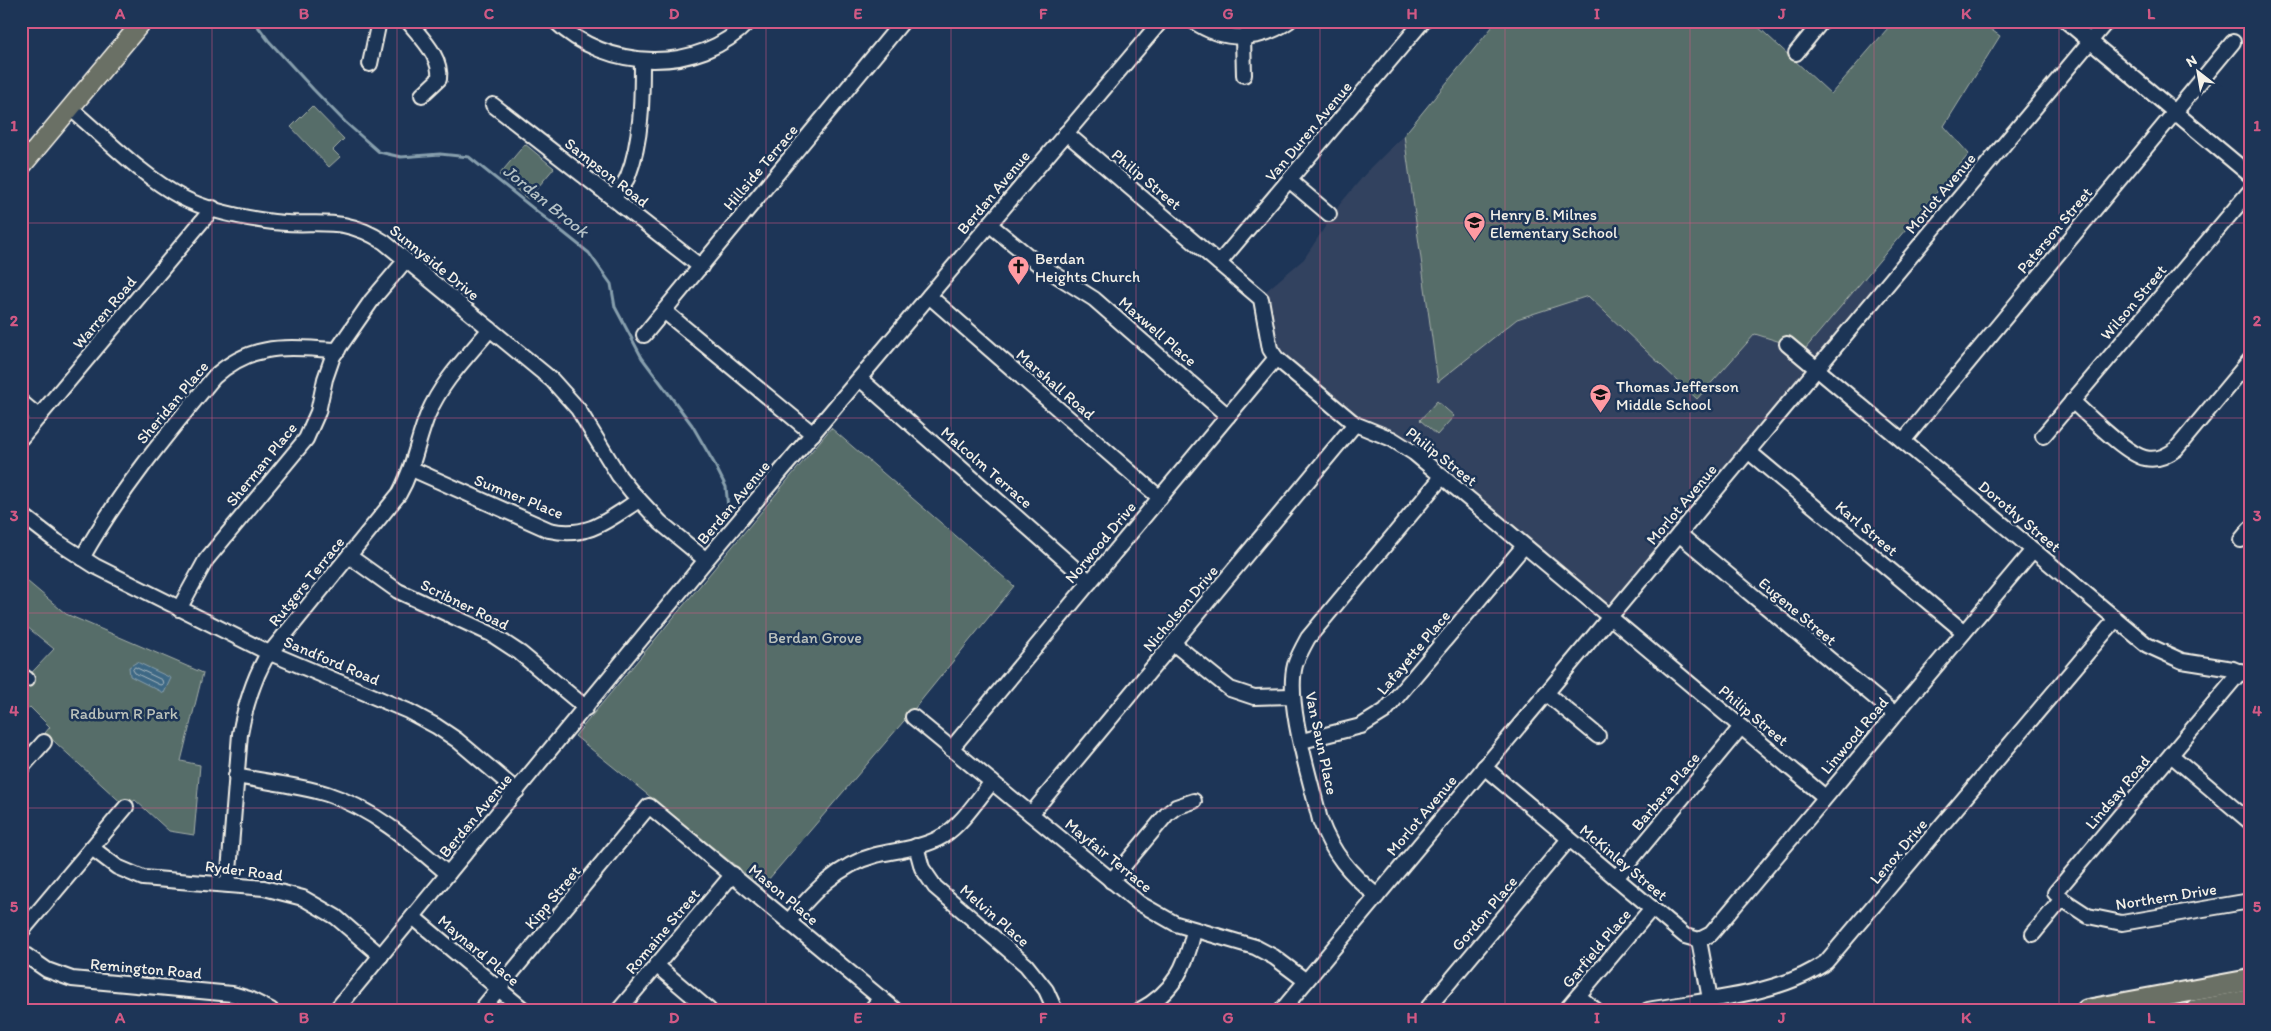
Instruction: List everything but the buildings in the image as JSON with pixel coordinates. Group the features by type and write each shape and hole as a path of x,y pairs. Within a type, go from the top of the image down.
{"highway":[{"path":"2087,1010 2250,980"},
{"path":"2196,1010 2250,1000"}],"main road":[{"path":"21,167 143,21"}],"street":[{"path":"370,64 379,21"},
{"path":"408,21 429,48 440,72 434,86 422,95"},
{"path":"555,21 574,37 589,46 624,58 642,60 660,60 694,54 727,39 749,21"},
{"name":"Hillside Terrace","path":"644,335 903,21"},
{"name":"Berdan Avenue","path":"336,1010 706,560 1160,21"},
{"path":"1193,21 1216,34 1242,38 1268,32 1289,21"},
{"name":"Van Duren Avenue","path":"1219,263 1423,21"},
{"path":"1796,53 1822,21"},
{"path":"2066,21 2250,174"},
{"name":"Morlot Avenue","path":"1282,1010 2107,21"},
{"path":"1242,38 1244,75"},
{"name":"Paterson Street","path":"1903,441 2233,42"},
{"path":"613,198 624,183 633,161 641,108 642,60"},
{"name":"Sampson Road","path":"492,105 701,266"},
{"name":"Sunnyside Drive","path":"71,109 168,189 183,198 214,208 284,224 325,222 354,226 376,237 565,392 578,409 619,476 639,500 662,523 706,560"},
{"name":"Philip Street","path":"1066,133 1261,299 1270,349 1276,358 1355,424 1403,446 1442,477 1825,797"},
{"path":"1289,180 1329,214"},
{"name":"Wilson Street","path":"2043,436 2250,191"},
{"name":"Warren Road","path":"21,438 214,208"},
{"name":"Maxwell Place","path":"989,224 1037,262 1094,298 1228,416"},
{"name":"Sherman Place","path":"178,609 206,560 306,439 318,412 325,379 338,350 372,300 405,261"},
{"name":"Marshall Road","path":"929,296 1160,498"},
{"path":"664,311 814,434"},
{"name":"Rutgers Terrace","path":"228,884 236,776 244,712 258,673 270,653 399,494 412,469 422,432 436,399 449,378 490,329"},
{"name":"Dorothy Street","path":"1787,344 2147,645 2170,657 2196,665 2246,674"},
{"name":"Sheridan Place","path":"82,558 109,512 144,462 214,377 226,366 252,352 265,349 280,347 338,350"},
{"name":"Norwood Drive","path":"952,749 1276,358"},
{"path":"2072,401 2131,452 2146,459 2161,458 2176,449 2250,360"},
{"name":"Malcolm Terrace","path":"860,379 1090,582"},
{"path":"21,402 39,417"},
{"name":"Nicholson Drive","path":"1031,814 1355,424"},
{"name":"Karl Street","path":"1748,451 1964,632"},
{"name":"Sumner Place","path":"412,469 549,530 562,533 579,532 596,527 639,500"},
{"name":"Van Saun Place","path":"1377,896 1341,862 1326,836 1292,696 1295,665 1308,638 1442,477"},
{"name":"Sandford Road","path":"21,514 82,558 178,609 270,653 408,711 429,722 457,740 517,791"},
{"path":"2241,540 2250,529"},
{"name":"Eugene Street","path":"1679,534 1895,714"},
{"name":"Lafayette Place","path":"1302,741 1360,726 1386,711 1524,546"},
{"name":"Linwood Road","path":"1700,940 1710,934 2033,550"},
{"name":"Scribner Road","path":"349,556 398,591 491,634 520,653 586,708"},
{"name":"Lenox Drive","path":"1648,1010 1784,984 1813,971 1826,962 2116,619"},
{"path":"1173,644 1230,690 1254,697 1292,696"},
{"name":"Lindsay Road","path":"2034,934 2062,899 2055,893 2171,755 2246,674"},
{"path":"1546,693 1598,736"},
{"name":"Mayfair Terrace","path":"913,717 1111,881 1157,915 1194,931 1232,938 1255,947 1274,957 1306,981"},
{"name":"Barbara Place","path":"1616,878 1741,727"},
{"path":"21,768 44,742"},
{"path":"2171,755 2250,822"},
{"name":"McKinley Street","path":"1484,768 1685,936 1700,940"},
{"path":"236,776 298,786 349,804 387,825 448,874"},
{"path":"789,921 820,886 844,869 873,856 930,842 952,829 992,782"},
{"path":"1111,881 1167,814 1176,807 1194,801"},
{"name":"Mason Place","path":"649,806 895,1010"},
{"name":"Kipp Street","path":"481,1010 649,806"},
{"path":"21,932 126,807"},
{"name":"Gordon Place","path":"1426,1010 1569,839"},
{"name":"Melvin Place","path":"916,846 922,868 935,887 1026,965 1046,990 1055,1010"},
{"name":"Ryder Road","path":"92,848 117,867 143,878 264,888 303,898 336,917 380,956"},
{"name":"Romaine Street","path":"619,1010 733,874"},
{"name":"Northern Drive","path":"2062,899 2088,916 2122,923 2250,900"},
{"name":"Garfield Place","path":"1566,1010 1652,908"},
{"name":"Maynard Place","path":"413,917 524,1010"},
{"path":"1140,1010 1160,997 1178,977 1188,956 1194,931"},
{"path":"1700,940 1710,999"},
{"name":"Remington Road","path":"21,952 47,970 72,979 232,994 249,999 271,1010"},
{"path":"656,965 709,1010"},
{"path":"1578,996 1596,1010"},
{"path":"871,1010 881,998"}],"shaded area":[{"path":"1497,21 1709,150 1882,291 1610,617 1403,446 1367,429 1276,358 1261,299 1266,291 1304,259 1340,204 1367,172 1404,135"}],"green space":[{"path":"1497,21 1756,21 1755,24 1831,94 1894,21 1979,21 2000,36 1944,126 1969,154 1800,355 1787,344 1755,334 1697,399 1588,296 1517,319 1438,382 1404,135"},
{"path":"312,106 344,139 333,150 340,157 329,167 291,127"},
{"path":"525,144 554,168 528,199 499,175"},
{"path":"1437,401 1454,416 1437,435 1420,420"},
{"name":"Berdan Grove","path":"831,428 1014,586 915,708 762,887 575,736"},
{"name":"Radburn R Park","path":"21,576 66,614 203,673 181,761 200,765 194,835 169,831 135,800 126,807 45,733 50,727 30,707 21,716 21,684 54,649 21,622"}],"water":[{"path":"137,662 171,678 164,693 130,676 129,667"}],"waterway":[{"name":"Jordan Brook","path":"254,21 268,40 313,89 345,122 379,152 401,157 440,154 469,157 589,253 611,284 615,307 642,358 692,425 714,463 726,487 728,508"}],"place":[{"name":"Henry B. Milnes Elementary School","path":"1474,242"},
{"name":"Berdan Heights Church","path":"1019,286"},
{"name":"Thomas Jefferson Middle School","path":"1600,414"}]}
